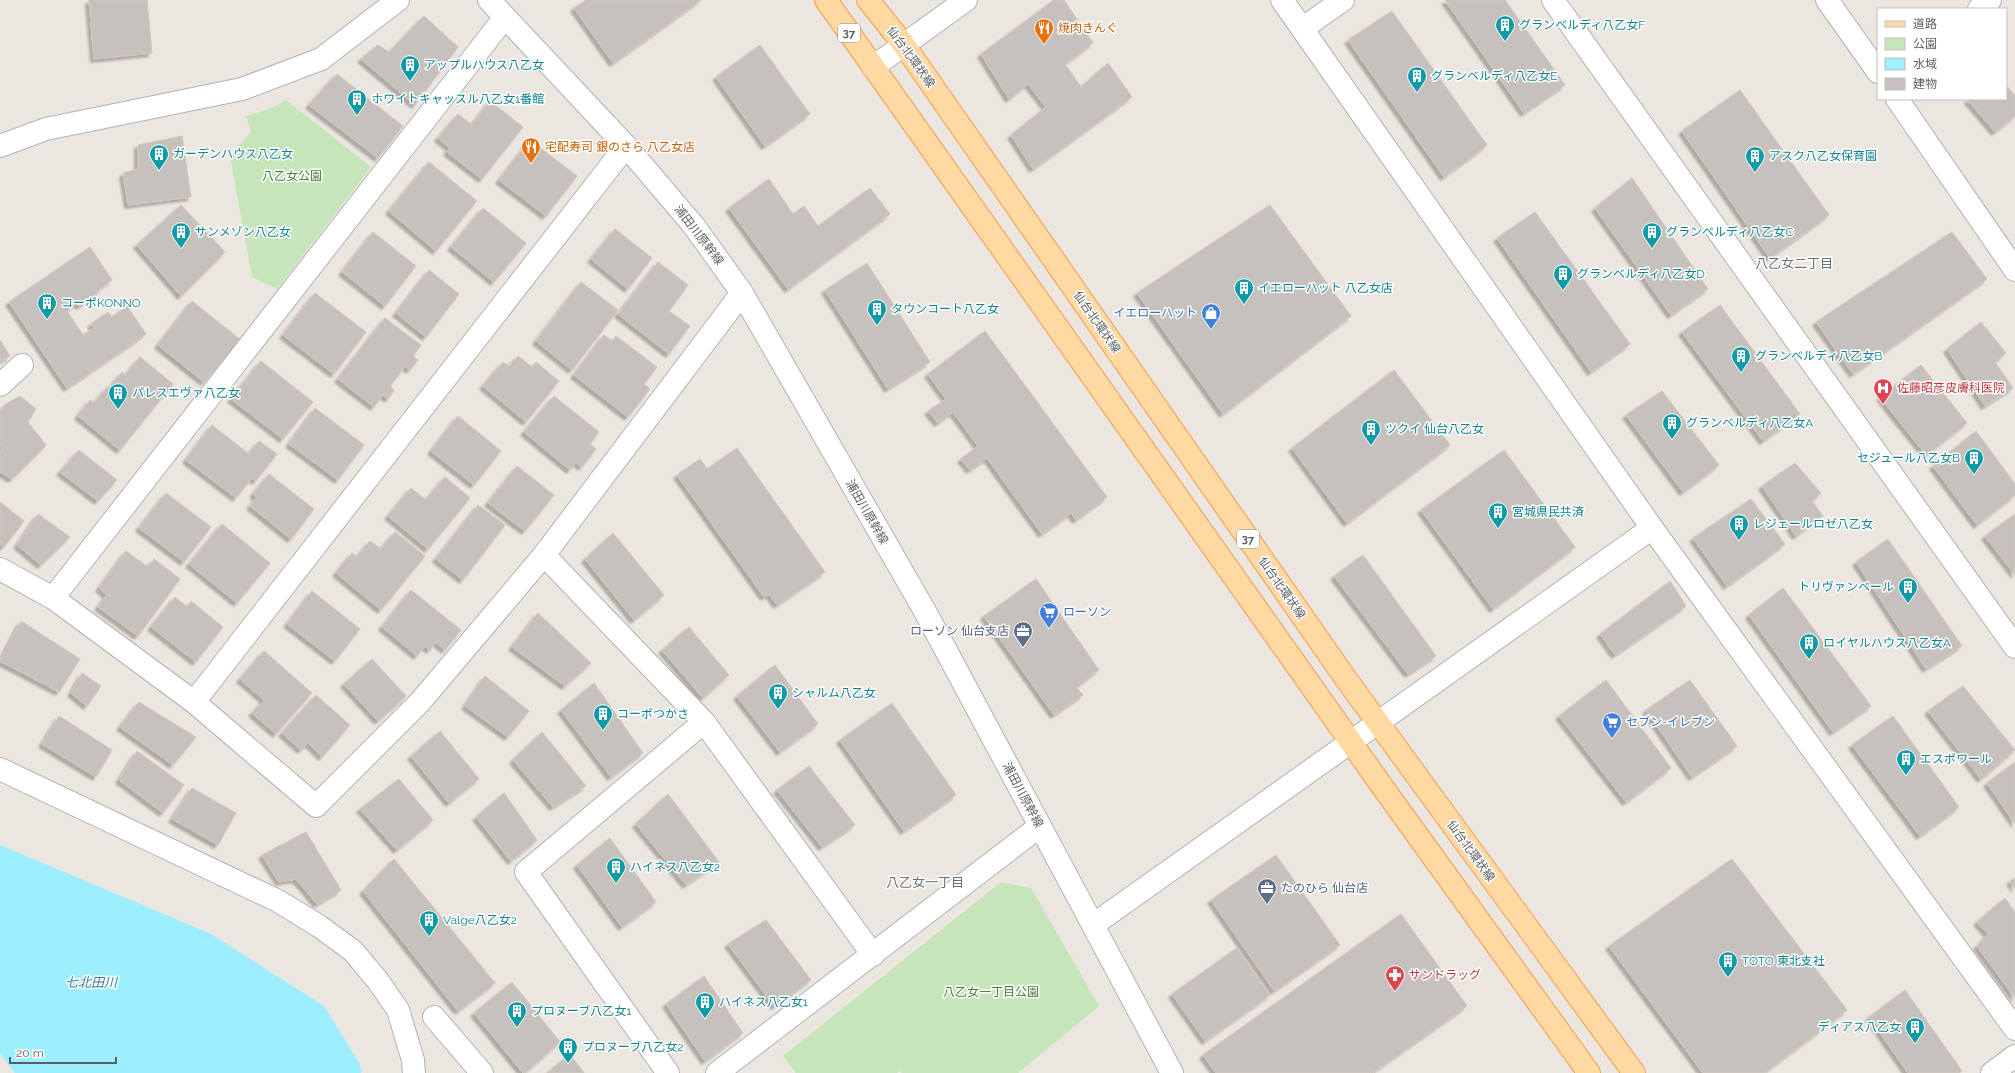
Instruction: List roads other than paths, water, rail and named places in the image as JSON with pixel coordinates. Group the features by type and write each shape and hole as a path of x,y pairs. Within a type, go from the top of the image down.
{"main road":[{"name":"37","path":"826,0 1351,742 1589,1073"},
{"name":"仙台北環状線","path":"868,0 904,45 1410,769 1634,1073"}],"street":[{"path":"0,146 46,130 242,89 321,59 398,0"},
{"name":"浦田川原幹線","path":"489,0 626,146 694,226 742,293 926,613 1172,1073"},
{"path":"873,67 966,0"},
{"path":"1282,0 1652,528 2015,1029"},
{"path":"1303,28 1343,0"},
{"path":"1553,0 2015,647"},
{"path":"1827,0 1877,71"},
{"path":"1980,8 1990,0"},
{"path":"53,598 505,17"},
{"path":"1898,100 2015,270"},
{"path":"194,702 626,146"},
{"path":"0,569 53,598 194,702 316,806 420,702 544,555 742,293"},
{"path":"0,385 22,365"},
{"path":"1093,925 1652,528"},
{"path":"544,555 704,722 873,955"},
{"path":"668,1073 526,872 704,722"},
{"path":"0,769 278,901 319,926 353,951 378,981 398,1010 413,1060 414,1073"},
{"path":"717,1073 1040,826"},
{"path":"434,1017 482,1073"},
{"path":"1992,1073 2015,1056"}],"water":[{"name":"七北田川","path":"0,845 211,934 324,1006 360,1064 361,1073 15,1073 0,1054"}],"place":[{"name":"グランベルディ八乙女F","path":"1505,42"},
{"name":"焼肉きんぐ","path":"1044,45"},
{"name":"アップルハウス八乙女","path":"410,82"},
{"name":"グランベルディ八乙女E","path":"1417,93"},
{"name":"ホワイトキャッスル八乙女1番館","path":"357,116"},
{"name":"宅配寿司 銀のさら 八乙女店","path":"531,164"},
{"name":"ガーデンハウス八乙女","path":"159,171"},
{"name":"アスク八乙女保育園","path":"1755,173"},
{"name":"サンメゾン八乙女","path":"181,249"},
{"name":"グランベルディ八乙女C","path":"1652,249"},
{"name":"グランベルディ八乙女D","path":"1563,291"},
{"name":"イエローハット 八乙女店","path":"1244,305"},
{"name":"コーポKONNO","path":"47,320"},
{"name":"タウンコート八乙女","path":"877,326"},
{"name":"イエローハット","path":"1211,330"},
{"name":"グランベルディ八乙女B","path":"1741,373"},
{"name":"佐藤昭彦皮膚科医院","path":"1883,405"},
{"name":"パレスエヴァ八乙女","path":"118,410"},
{"name":"グランベルディ八乙女A","path":"1672,440"},
{"name":"ツクイ 仙台八乙女","path":"1371,446"},
{"name":"セジュール八乙女B","path":"1974,475"},
{"name":"宮城県民共済","path":"1498,529"},
{"name":"レジェールロゼ八乙女","path":"1739,541"},
{"name":"トリヴァンベール","path":"1908,604"},
{"name":"ローソン","path":"1049,629"},
{"name":"ローソン 仙台支店","path":"1023,648"},
{"name":"ロイヤルハウス八乙女A","path":"1809,660"},
{"name":"シャルム八乙女","path":"778,710"},
{"name":"コーポつかさ","path":"603,731"},
{"name":"セブン-イレブン","path":"1612,739"},
{"name":"エスポワール","path":"1906,776"},
{"name":"ハイネス八乙女2","path":"616,884"},
{"name":"たのひら 仙台店","path":"1267,905"},
{"name":"Valge八乙女2","path":"429,937"},
{"name":"TOTO 東北支社","path":"1728,978"},
{"name":"サンドラッグ","path":"1395,992"},
{"name":"ハイネス八乙女1","path":"705,1019"},
{"name":"プロヌーブ八乙女1","path":"517,1028"},
{"name":"ディアス八乙女","path":"1915,1044"},
{"name":"プロヌーブ八乙女2","path":"568,1064"}],"district":[{"name":"八乙女二丁目","path":"1794,263"},
{"name":"八乙女一丁目","path":"925,882"}],"park label":[{"name":"八乙女公園","path":"292,176"},
{"name":"八乙女一丁目公園","path":"991,992"}]}
